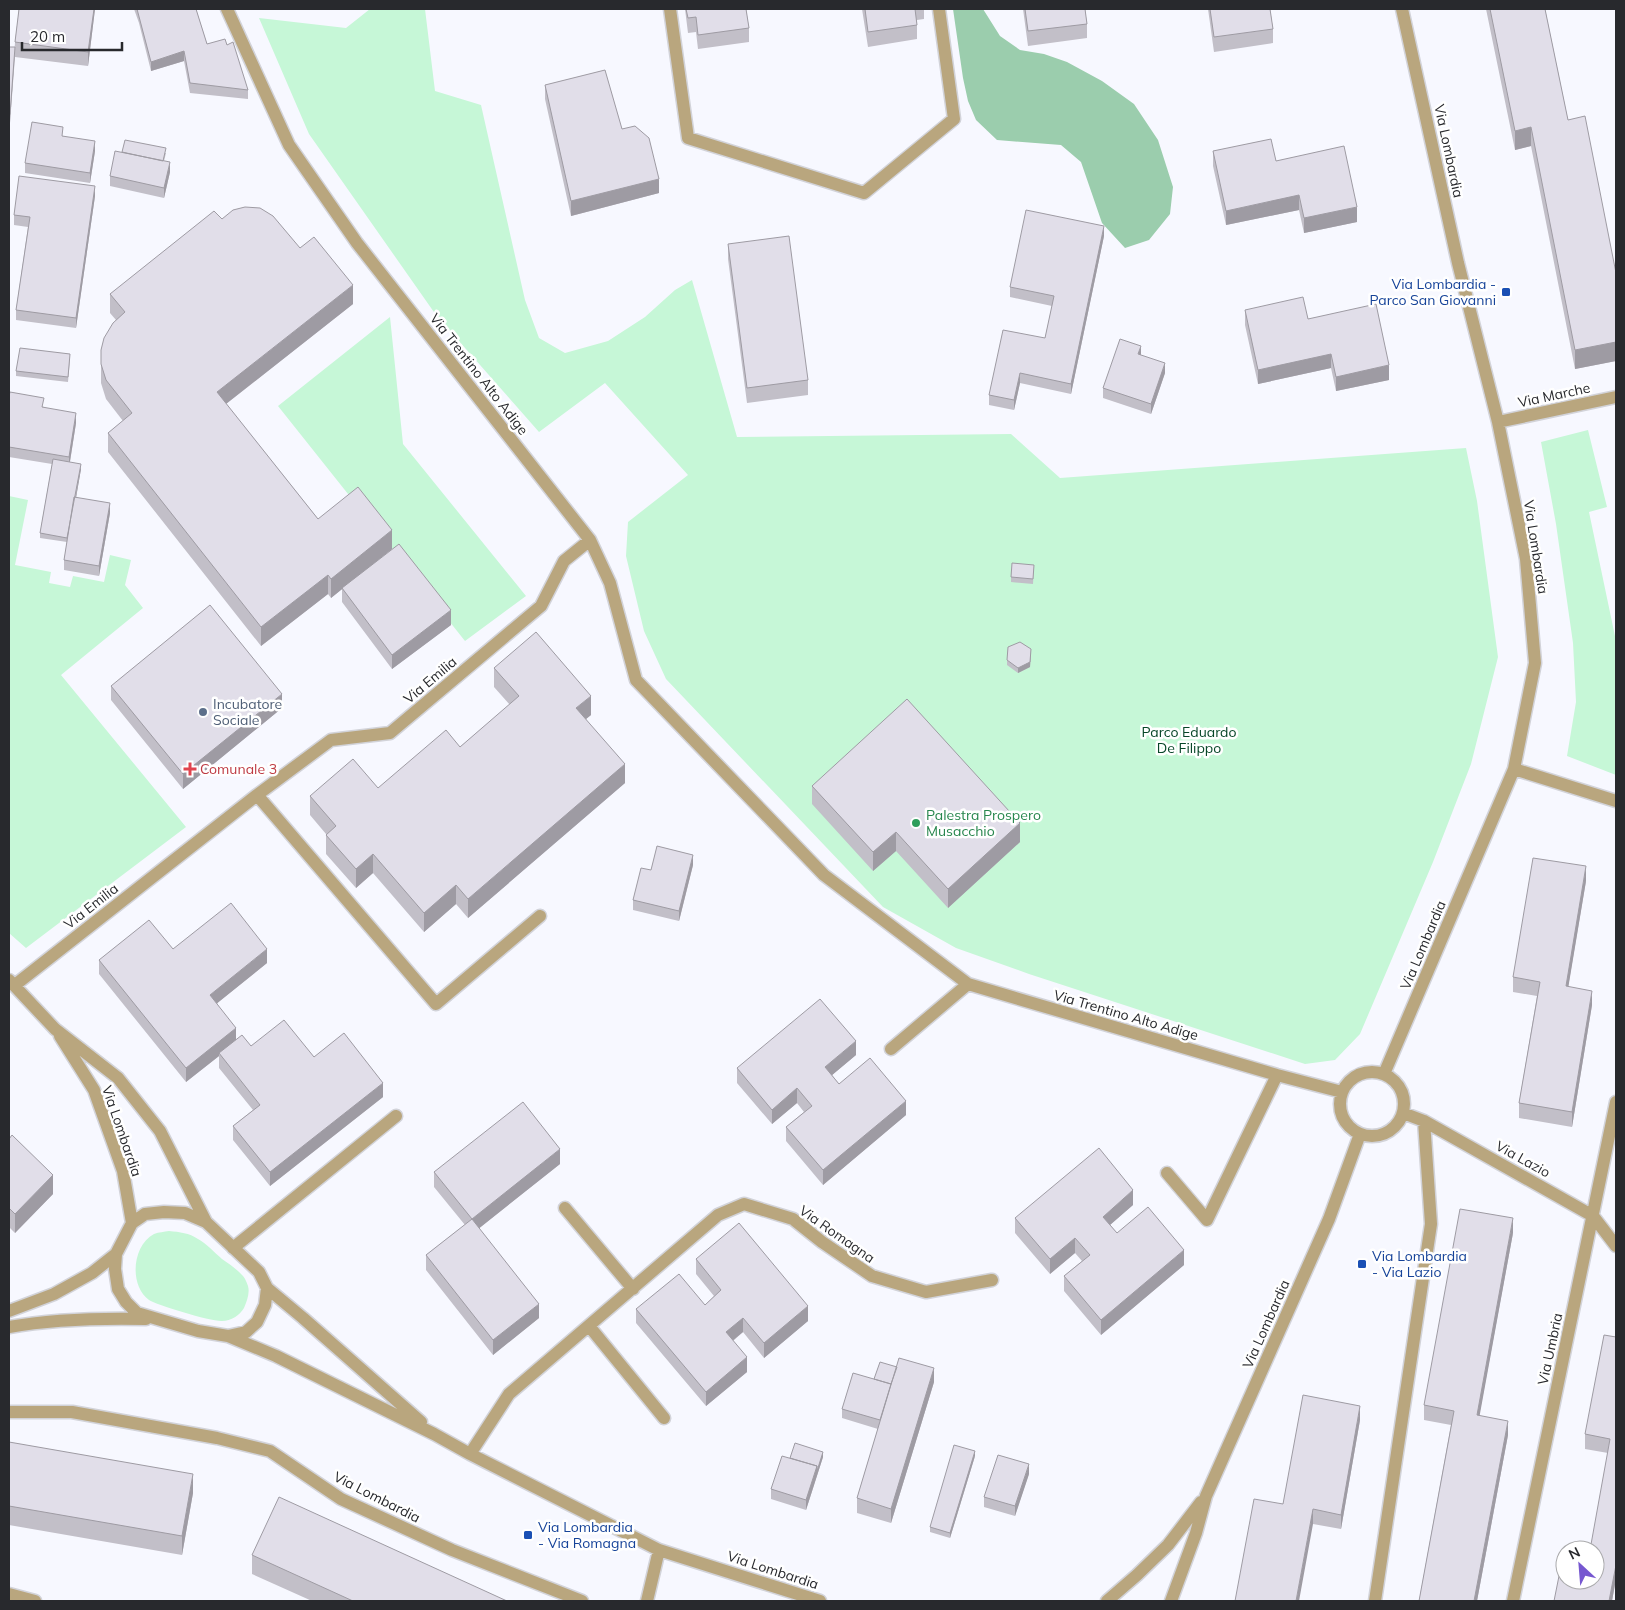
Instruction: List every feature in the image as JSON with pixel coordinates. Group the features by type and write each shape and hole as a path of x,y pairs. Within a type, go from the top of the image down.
{"street":[{"name":"Via Trentino Alto Adige","path":"227,9 288,145 357,243 590,540 610,583 636,680 824,875 968,984 1277,1075 1342,1092"},
{"path":"670,9 688,138 864,193 954,119 939,9"},
{"name":"Via Lombardia","path":"1384,1074 1514,768 1535,663 1526,559 1498,422 1458,263 1402,9"},
{"name":"Via Marche","path":"1498,422 1616,398"},
{"name":"Via Emilia","path":"12,983 331,740 390,733 541,606 564,561 590,540"},
{"path":"1514,768 1616,801"},
{"path":"257,795 436,1004 540,916"},
{"name":"Via Lombardia","path":"12,983 55,1028 118,1078 160,1131 206,1222"},
{"path":"891,1049 968,984"},
{"name":"Via Lombardia","path":"55,1028 94,1090 123,1171 132,1223"},
{"path":"1367,1072 1384,1074 1396,1083 1401,1090 1403,1114 1399,1122 1386,1133 1377,1136 1360,1134 1353,1130 1342,1117 1340,1101 1342,1092 1352,1079 1359,1074 1367,1072"},
{"path":"1167,1173 1208,1220 1277,1075"},
{"name":"Via Umbria","path":"1513,1601 1616,1102"},
{"name":"Via Lazio","path":"1403,1114 1424,1121 1593,1216 1616,1246"},
{"path":"233,1248 396,1116"},
{"path":"1376,1601 1431,1224 1424,1121"},
{"name":"Via Lombardia","path":"1171,1601 1196,1533 1206,1496 1328,1219 1360,1134"},
{"name":"Via Romagna","path":"470,1454 509,1394 634,1289 718,1215 744,1204 793,1219 822,1242 872,1276 926,1292 992,1280"},
{"path":"565,1208 634,1289"},
{"path":"164,1212 184,1213 206,1222 259,1272 267,1288 266,1305 257,1322 246,1332 228,1336 198,1331 137,1313 126,1302 118,1289 115,1269 116,1254 132,1223 145,1214 164,1212"},
{"path":"9,1311 54,1294 92,1273 116,1254"},
{"name":"Via Lombardia","path":"267,1288 434,1434"},
{"path":"9,1327 43,1321 111,1318 156,1319"},
{"path":"589,1326 664,1418"},
{"name":"Via Lombardia","path":"228,1336 276,1356 434,1434 659,1550 820,1601"},
{"name":"Via Lombardia","path":"9,1412 72,1412 217,1438 270,1451 342,1499 452,1550 582,1601"},
{"name":"Via Lombardia","path":"1107,1601 1168,1545 1206,1496"},
{"path":"647,1601 659,1550"},
{"path":"9,1594 35,1601"}],"green space":[{"name":"Parco Eduardo De Filippo","path":"370,9 425,9 435,91 481,105 525,300 539,338 565,353 608,341 645,317 675,290 692,280 737,437 1011,434 1060,478 1466,448 1477,501 1498,657 1471,764 1433,862 1360,1034 1335,1060 1305,1064 1029,974 956,948 883,907 666,679 644,631 626,556 628,522 688,475 605,383 539,432 436,315 309,134 259,18 346,28"},
{"path":"953,9 983,9 1000,36 1020,50 1044,54 1067,62 1102,81 1134,104 1158,140 1173,187 1170,214 1149,240 1125,248 1102,223 1081,162 1061,145 997,140 976,120 968,101 963,78"},
{"path":"390,317 403,444 526,596 465,641 278,406"},
{"path":"1588,430 1607,507 1589,512 1616,641 1616,775 1567,756 1576,702 1573,643 1556,524 1541,442"},
{"path":"9,496 28,500 15,565 51,572 49,583 70,587 73,576 104,582 110,555 131,560 125,585 143,608 61,675 186,827 26,948 9,933"},
{"path":"169,1231 181,1232 195,1237 244,1277 249,1289 244,1308 238,1315 225,1321 208,1319 149,1300 143,1293 138,1285 136,1276 137,1256 141,1247 154,1234"}],"building":[{"path":"19,9 94,9 88,52 15,42"},
{"path":"137,9 196,9 207,44 225,39 227,45 233,42 248,90 190,83 184,51 151,62"},
{"path":"686,9 746,9 749,28 698,35 696,17 688,18"},
{"path":"865,9 915,9 917,25 868,32"},
{"path":"1025,9 1085,9 1087,24 1028,31"},
{"path":"1210,9 1270,9 1273,29 1214,37"},
{"path":"1490,9 1545,9 1568,120 1585,116 1616,273 1616,342 1575,350 1531,127 1515,131"},
{"path":"9,47 15,47 9,116"},
{"path":"605,70 622,129 635,126 649,138 659,179 571,201 545,85"},
{"path":"32,122 63,127 62,136 95,141 90,173 25,163"},
{"path":"1271,139 1276,161 1344,146 1357,207 1304,218 1299,195 1226,211 1213,151"},
{"path":"125,140 166,148 163,161 122,152"},
{"path":"115,151 170,162 164,188 110,176"},
{"path":"19,176 95,186 76,318 16,310 30,217 14,215"},
{"path":"245,207 260,208 273,216 300,248 314,237 353,285 217,392 318,519 358,487 392,530 331,579 328,575 261,627 108,433 132,413 106,380 101,364 101,350 104,338 113,323 125,312 110,294 214,211 222,219 233,210"},
{"path":"1026,210 1104,226 1071,384 1020,373 1014,400 989,395 1003,330 1045,338 1054,296 1010,287"},
{"path":"789,236 808,380 747,388 728,244"},
{"path":"1303,297 1308,319 1376,304 1389,365 1336,377 1331,354 1258,370 1245,310"},
{"path":"1120,339 1141,346 1138,354 1165,363 1151,404 1103,388"},
{"path":"20,348 70,354 68,377 16,371"},
{"path":"10,392 44,398 42,407 76,413 69,457 9,447"},
{"path":"53,459 81,464 67,538 40,533"},
{"path":"74,497 110,503 99,566 64,560"},
{"path":"399,544 451,610 392,655 342,588"},
{"path":"1012,563 1034,565 1033,579 1011,577"},
{"path":"210,605 282,694 183,774 111,686"},
{"path":"536,632 591,696 576,708 625,764 468,899 456,885 424,913 373,854 356,869 326,835 336,826 310,796 353,759 378,788 446,730 460,747 519,696 494,668"},
{"path":"1020,642 1031,649 1030,662 1018,668 1007,660 1008,647"},
{"name":"Palestra Prospero Musacchio","path":"907,699 1020,823 948,889 896,832 873,852 812,786"},
{"path":"657,846 693,855 679,911 633,900 641,868 651,870"},
{"path":"1533,858 1586,866 1566,986 1592,991 1572,1112 1519,1103 1540,982 1513,977"},
{"path":"231,903 267,949 210,995 236,1028 186,1068 99,960 149,920 173,949"},
{"path":"820,999 856,1041 825,1067 839,1084 870,1058 906,1101 823,1170 786,1127 812,1106 797,1088 772,1110 737,1068"},
{"path":"284,1020 314,1057 344,1033 383,1083 270,1172 233,1126 260,1105 219,1053 242,1035 251,1046"},
{"path":"523,1102 560,1149 472,1219 434,1172"},
{"path":"12,1135 53,1175 15,1214 9,1208 9,1139"},
{"path":"1099,1148 1133,1190 1103,1217 1117,1233 1148,1207 1184,1250 1101,1320 1064,1276 1090,1255 1075,1238 1050,1259 1015,1218"},
{"path":"1460,1209 1513,1218 1477,1415 1508,1421 1474,1601 1419,1601 1454,1411 1424,1405"},
{"path":"472,1219 539,1304 493,1340 426,1255"},
{"path":"739,1223 808,1306 764,1343 743,1318 726,1332 747,1357 706,1392 636,1309 679,1274 705,1305 721,1290 696,1259"},
{"path":"1604,1335 1616,1337 1616,1565 1609,1601 1554,1601 1556,1590 1605,1590 1605,1540 1592,1540 1610,1439 1585,1434"},
{"path":"899,1358 934,1368 891,1509 857,1498"},
{"path":"880,1362 897,1367 891,1384 874,1379"},
{"path":"853,1373 891,1384 880,1420 842,1409"},
{"path":"1303,1395 1360,1406 1341,1515 1313,1509 1296,1601 1235,1601 1254,1499 1283,1504"},
{"path":"9,1442 193,1474 182,1536 9,1506"},
{"path":"795,1443 823,1452 817,1471 817,1466 790,1458"},
{"path":"954,1445 975,1451 950,1533 930,1527"},
{"path":"998,1455 1029,1464 1015,1506 984,1497"},
{"path":"782,1456 817,1466 806,1500 771,1489"},
{"path":"279,1497 507,1601 353,1601 252,1555"}],"place":[{"name":"Via Lombardia - Parco San Giovanni","path":"1506,292"},
{"name":"Incubatore Sociale","path":"203,712"},
{"name":"Comunale 3","path":"190,769"},
{"name":"Palestra Prospero Musacchio","path":"916,823"},
{"name":"Via Lombardia - Via Lazio","path":"1362,1264"},
{"name":"Via Lombardia - Via Romagna","path":"528,1535"}]}
